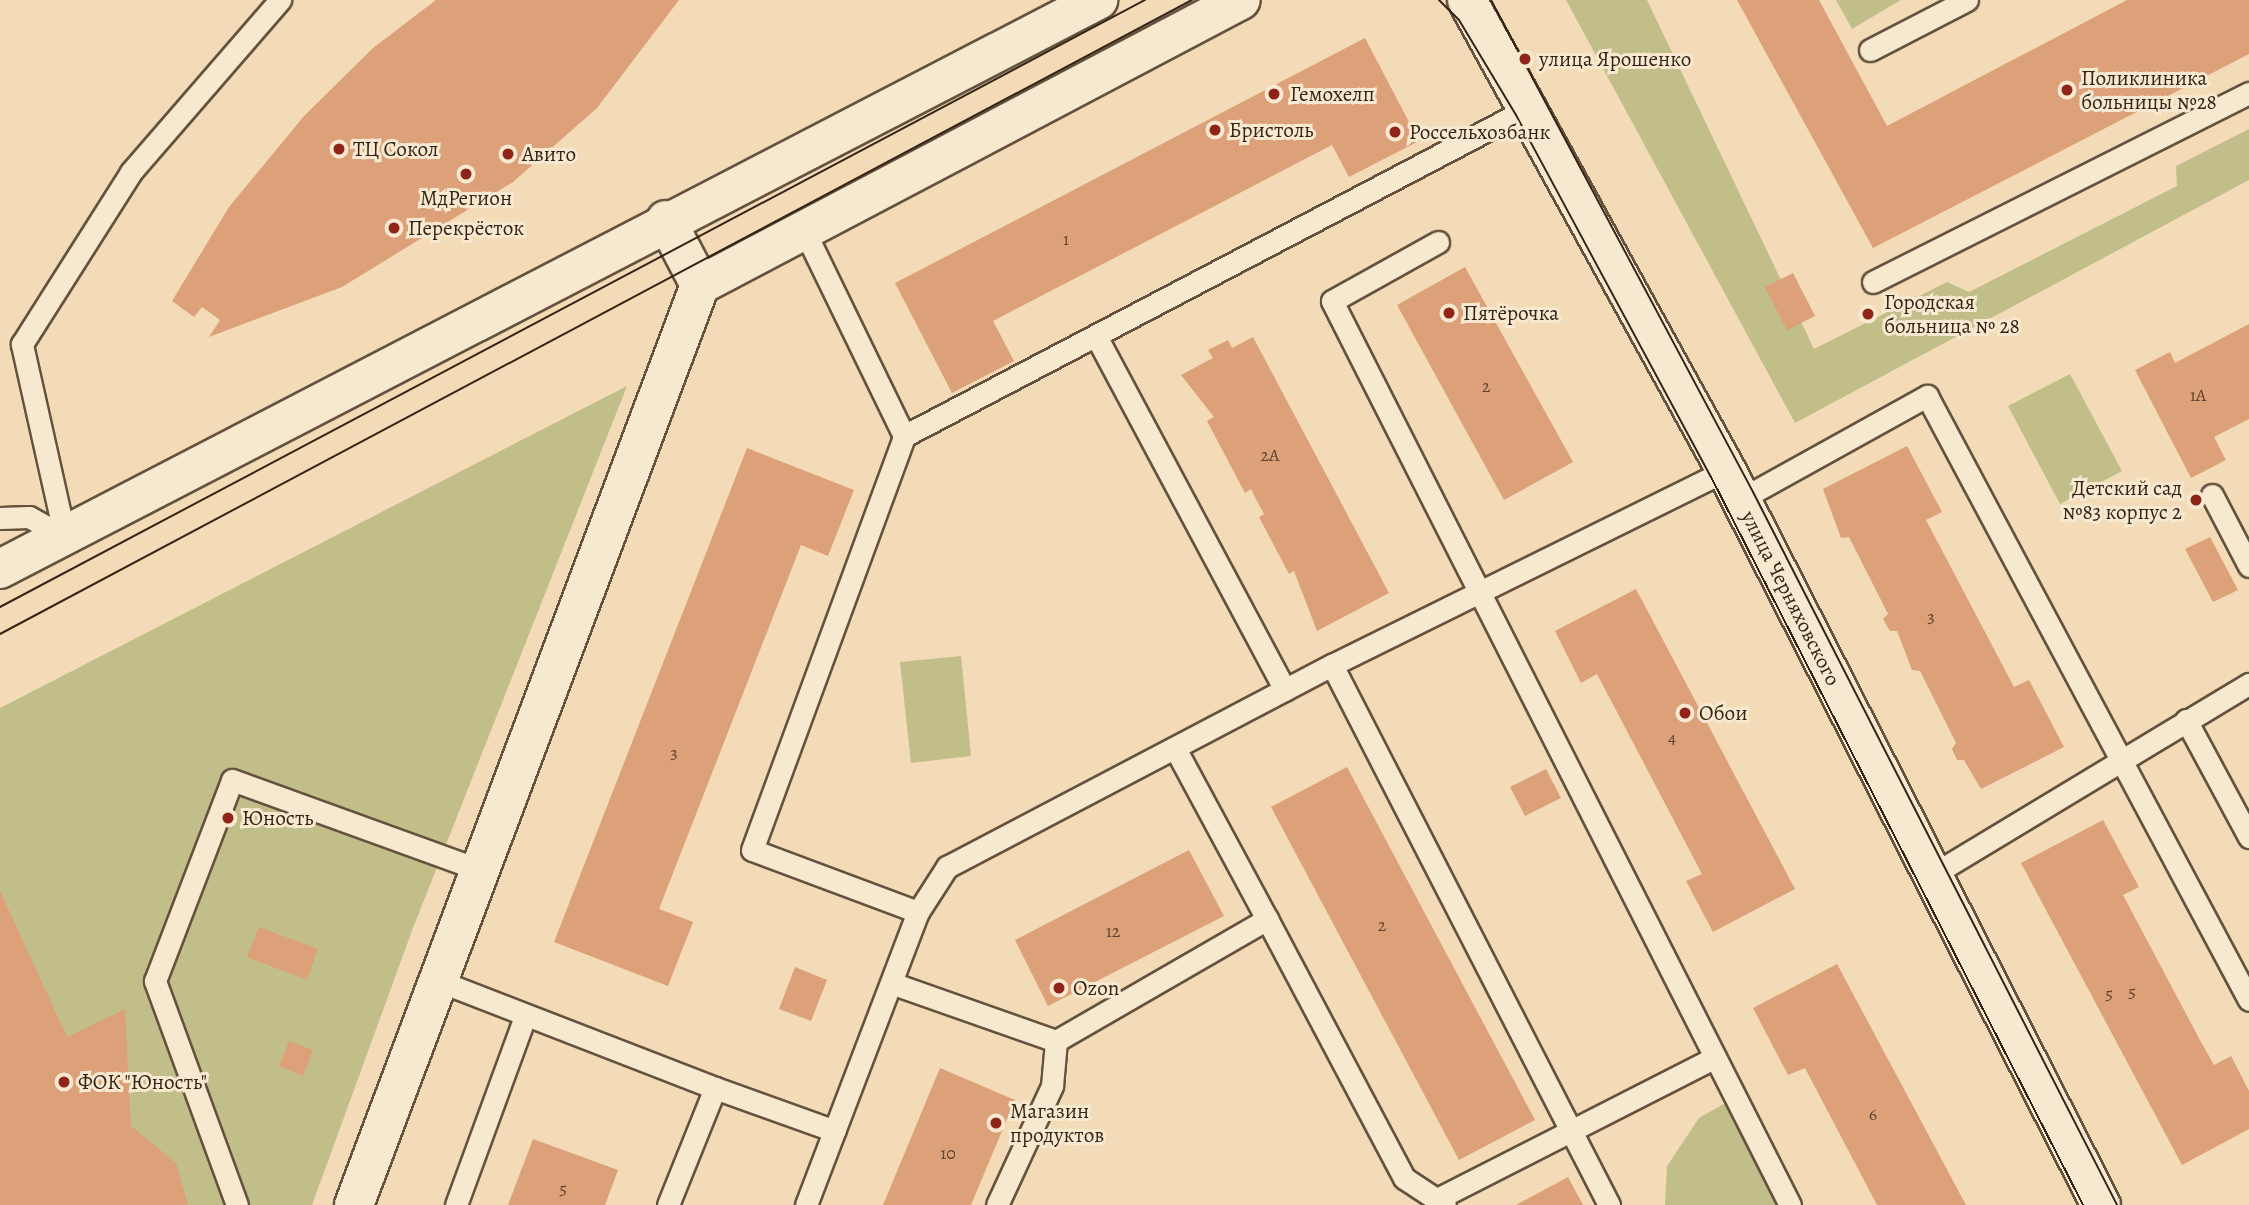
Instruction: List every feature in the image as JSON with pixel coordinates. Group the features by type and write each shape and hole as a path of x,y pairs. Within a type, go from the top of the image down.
{"street":[{"path":"354,1205 434,979 700,285 1241,0"},
{"name":"улица Черняховского","path":"1467,0 1529,108 1733,485 2101,1205"},
{"path":"0,569 1076,5"},
{"path":"666,220 700,285"}],"lane":[{"path":"65,537 22,344 131,172 280,0"},
{"path":"1870,50 1967,0"},
{"path":"1873,282 2249,93"},
{"path":"918,912 752,850 904,436 1529,108"},
{"path":"804,230 904,436"},
{"path":"1438,242 1332,301 1712,1059 1790,1205"},
{"path":"1097,337 1285,690"},
{"path":"806,1205 894,984 918,912 947,867 1476,592 1733,485 1927,396 2249,1000"},
{"path":"2212,495 2249,566"},
{"path":"0,518 29,517 65,537"},
{"path":"1332,665 1609,1205"},
{"path":"1932,875 2249,684"},
{"path":"2186,720 2249,838"},
{"path":"1176,750 1404,1178 1443,1201 1569,1128 1712,1059"},
{"path":"237,1205 155,981 232,780 478,869"},
{"path":"894,984 1056,1041 1267,919"},
{"path":"434,979 525,1016 835,1131"},
{"path":"456,1205 525,1016"},
{"path":"997,1205 1052,1086 1056,1041"},
{"path":"668,1205 715,1088"}],"shaded area":[{"path":"1566,0 1647,0 1814,349 1947,282 1969,292 2177,186 2176,166 2249,129 2249,180 1795,423"},
{"path":"1836,0 1901,0 1852,29"},
{"path":"2070,374 2122,471 2060,504 2008,406"},
{"name":"Юность","path":"627,386 413,928 312,1205 0,1205 0,708"},
{"path":"961,656 971,756 911,763 900,662"},
{"path":"1729,1101 1783,1205 1665,1205 1667,1166 1699,1118"}],"building":[{"path":"436,0 679,0 597,108 513,182 342,287 209,337 220,320 202,307 194,317 172,301 229,207 304,116 373,48"},
{"name":"Поликлиника больницы №28","path":"1737,0 1819,0 1887,126 2127,0 2249,0 2249,54 1873,248"},
{"path":"1365,38 1419,141 1349,177 1332,145 993,321 1014,361 952,393 895,283"},
{"path":"1465,267 1573,462 1504,500 1397,305"},
{"path":"1793,273 1815,316 1787,330 1765,287"},
{"path":"2249,324 2249,419 2214,437 2226,460 2191,478 2135,370 2170,352 2175,363"},
{"path":"1253,337 1389,593 1317,631 1294,571 1289,574 1259,517 1264,514 1251,489 1245,493 1207,421 1214,417 1181,375 1213,358 1208,350 1228,340 1232,348"},
{"path":"1907,446 1942,512 1926,520 2014,687 2029,680 2064,747 1981,789 1964,760 1957,760 1952,749 1956,743 1920,671 1912,670 1897,631 1890,631 1883,619 1888,614 1849,537 1841,538 1823,489"},
{"path":"747,448 854,490 828,556 801,545 659,909 693,922 668,986 554,942"},
{"path":"2210,537 2238,590 2213,602 2185,549"},
{"path":"1636,589 1795,889 1713,932 1686,881 1702,874 1597,674 1581,683 1555,631"},
{"path":"1347,767 1535,1120 1459,1160 1271,807"},
{"path":"1546,769 1561,798 1525,816 1510,787"},
{"path":"2103,820 2139,887 2123,895 2201,1042 2214,1065 2231,1056 2249,1091 2249,1129 2182,1165 2021,863"},
{"path":"1189,850 1224,916 1048,1006 1015,940"},
{"name":"ФОК \"Юность\"","path":"0,891 67,1037 125,1009 131,1126 176,1163 188,1205 0,1205"},
{"path":"259,927 318,949 307,980 247,957"},
{"path":"1837,964 1966,1205 1877,1205 1805,1068 1788,1075 1753,1008"},
{"path":"795,967 827,980 811,1021 779,1009"},
{"path":"289,1041 313,1050 303,1076 279,1066"},
{"path":"940,1068 1015,1100 971,1205 883,1205"},
{"path":"533,1139 618,1170 605,1205 508,1205"},
{"path":"1568,1177 1583,1205 1516,1205"}],"tram line":[{"path":"0,607 1145,0"},
{"path":"0,634 1192,0"},
{"path":"1439,0 1459,20 1516,115 1711,477 2083,1205"},
{"path":"1491,0 1753,492 2117,1205"}],"place":[{"name":"улица Ярошенко","path":"1525,59"},
{"name":"Поликлиника больницы №28","path":"2067,90"},
{"name":"Гемохелп","path":"1274,94"},
{"name":"Бристоль","path":"1215,130"},
{"name":"Россельхозбанк","path":"1395,132"},
{"name":"ТЦ Сокол","path":"339,149"},
{"name":"Авито","path":"508,154"},
{"name":"МдРегион","path":"466,174"},
{"name":"Перекрёсток","path":"394,228"},
{"name":"Пятёрочка","path":"1449,313"},
{"name":"Городская больница № 28","path":"1868,314"},
{"name":"Детский сад №83 корпус 2","path":"2196,500"},
{"name":"Обои","path":"1685,713"},
{"name":"Юность","path":"228,818"},
{"name":"Ozon","path":"1059,988"},
{"name":"ФОК \"Юность\"","path":"64,1082"},
{"name":"Магазин продуктов","path":"996,1123"}]}
